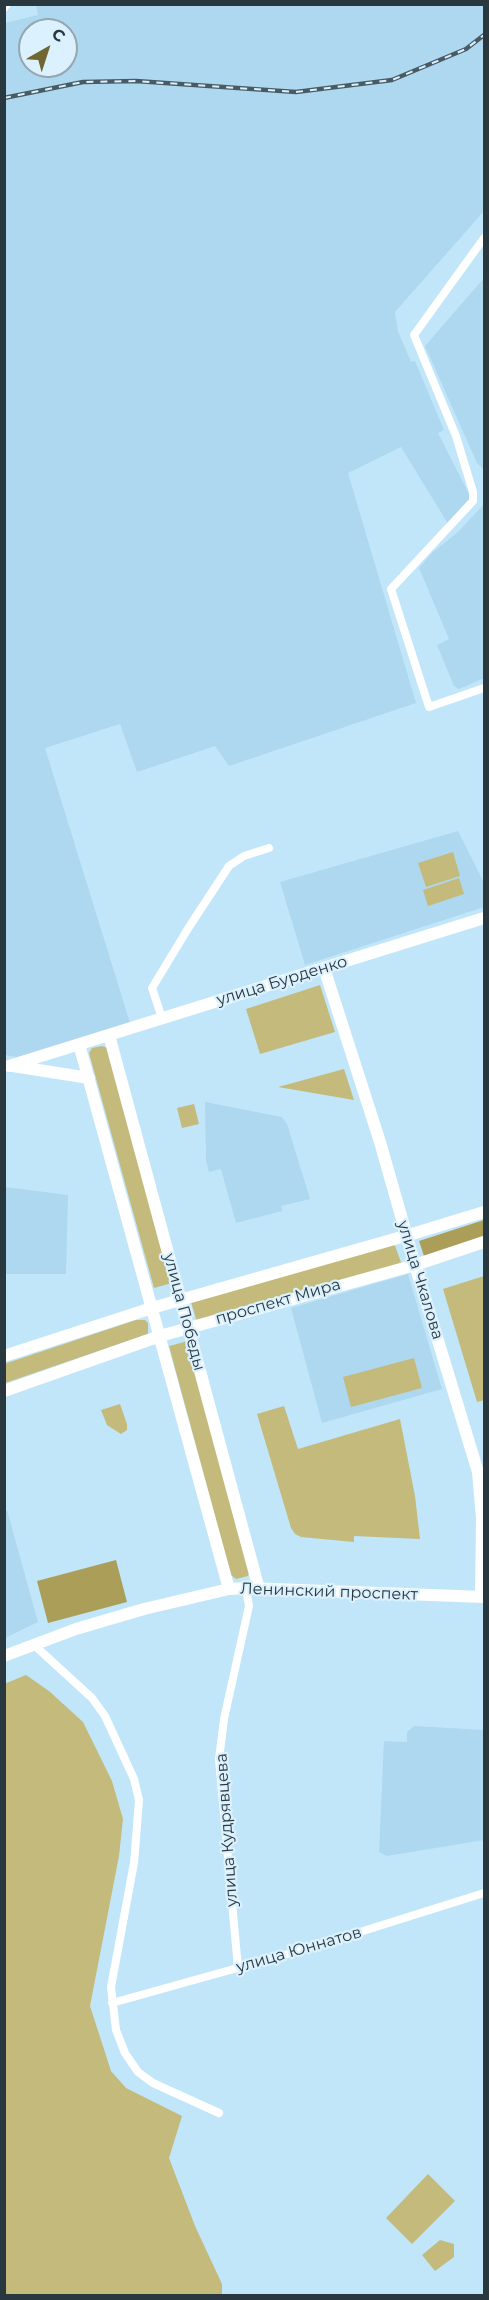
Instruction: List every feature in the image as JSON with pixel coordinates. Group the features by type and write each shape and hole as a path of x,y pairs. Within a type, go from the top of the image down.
{"street":[{"path":"484,238 414,335 456,436 473,492 473,501 391,589 429,707 484,688"},
{"path":"162,1018 152,988 189,927 229,866 244,856 269,848"},
{"name":"улица Бурденко","path":"7,1065 484,918"},
{"name":"улица Чкалова","path":"324,968 380,1142 406,1236 478,1472 482,1518 483,1597"},
{"name":"улица Победы","path":"109,1035 259,1589"},
{"name":"улица Победы","path":"79,1044 229,1589"},
{"path":"7,1065 89,1078"},
{"name":"проспект Мира","path":"4,1356 152,1308 484,1212"},
{"name":"проспект Мира","path":"4,1391 160,1335 415,1265 484,1242"},
{"name":"Ленинский проспект","path":"4,1656 33,1644 144,1609 229,1589 246,1587 483,1597"},
{"name":"улица Кудрявцева","path":"238,1968 219,1759 224,1719 249,1606 246,1587"},
{"path":"33,1644 92,1698 105,1716 134,1779 139,1800 134,1863 111,1987 116,2030 125,2053 138,2072 162,2088 219,2113"},
{"name":"улица Юннатов","path":"112,2003 309,1948 484,1893"}],"shaded area":[{"path":"36,4 484,5 484,211 395,312 398,331 411,362 415,361 444,430 438,433 471,498 448,527 401,447 348,473 416,703 229,766 215,746 137,772 120,724 45,748 130,1023 23,1058 5,1055 5,23 18,20 18,78 78,78 78,18 26,18 38,15"},
{"path":"484,278 484,470 477,463 425,346"},
{"path":"484,504 484,678 459,689 454,686 437,645 449,639 419,568"},
{"path":"458,831 484,883 484,907 305,965 280,882"},
{"path":"453,852 460,876 426,887 418,863"},
{"path":"459,878 464,894 428,906 423,890"},
{"path":"320,985 335,1032 260,1054 246,1009"},
{"path":"102,1046 107,1048 172,1283 154,1288 89,1053 92,1048"},
{"path":"344,1069 354,1100 278,1087"},
{"path":"205,1102 282,1117 287,1124 310,1199 281,1206 282,1211 236,1223 221,1169 209,1172 206,1160"},
{"path":"194,1104 199,1124 182,1128 177,1108"},
{"path":"5,1187 68,1195 66,1274 5,1274"},
{"path":"484,1220 484,1236 424,1256 419,1241"},
{"path":"394,1243 402,1265 197,1322 191,1302"},
{"path":"408,1274 442,1389 322,1423 291,1308"},
{"path":"484,1276 484,1400 477,1402 443,1289"},
{"path":"136,1320 145,1320 148,1323 148,1334 5,1383 4,1364"},
{"path":"188,1341 250,1570 248,1576 236,1579 231,1575 169,1346"},
{"path":"414,1358 422,1388 351,1407 343,1377"},
{"path":"120,1404 127,1424 127,1430 121,1434 107,1425 101,1410"},
{"path":"284,1406 298,1449 400,1419 415,1496 420,1539 354,1536 354,1542 301,1537 295,1534 291,1528 257,1414"},
{"path":"7,1510 38,1622 5,1638 4,1511"},
{"path":"116,1560 127,1602 48,1623 37,1581"},
{"path":"26,1675 49,1691 83,1722 112,1781 123,1819 119,1856 90,2006 111,2071 126,2088 182,2116 169,2158 195,2226 222,2284 222,2295 5,2295 4,1684"},
{"path":"414,1726 484,1730 484,1840 387,1856 379,1852 384,1741 407,1742 407,1732"},
{"path":"428,2174 455,2201 412,2244 386,2218"},
{"path":"440,2240 454,2244 454,2257 435,2271 422,2255"}],"railway":[{"path":"4,98 83,82 136,81 296,92 392,80 466,49 484,35"}]}
